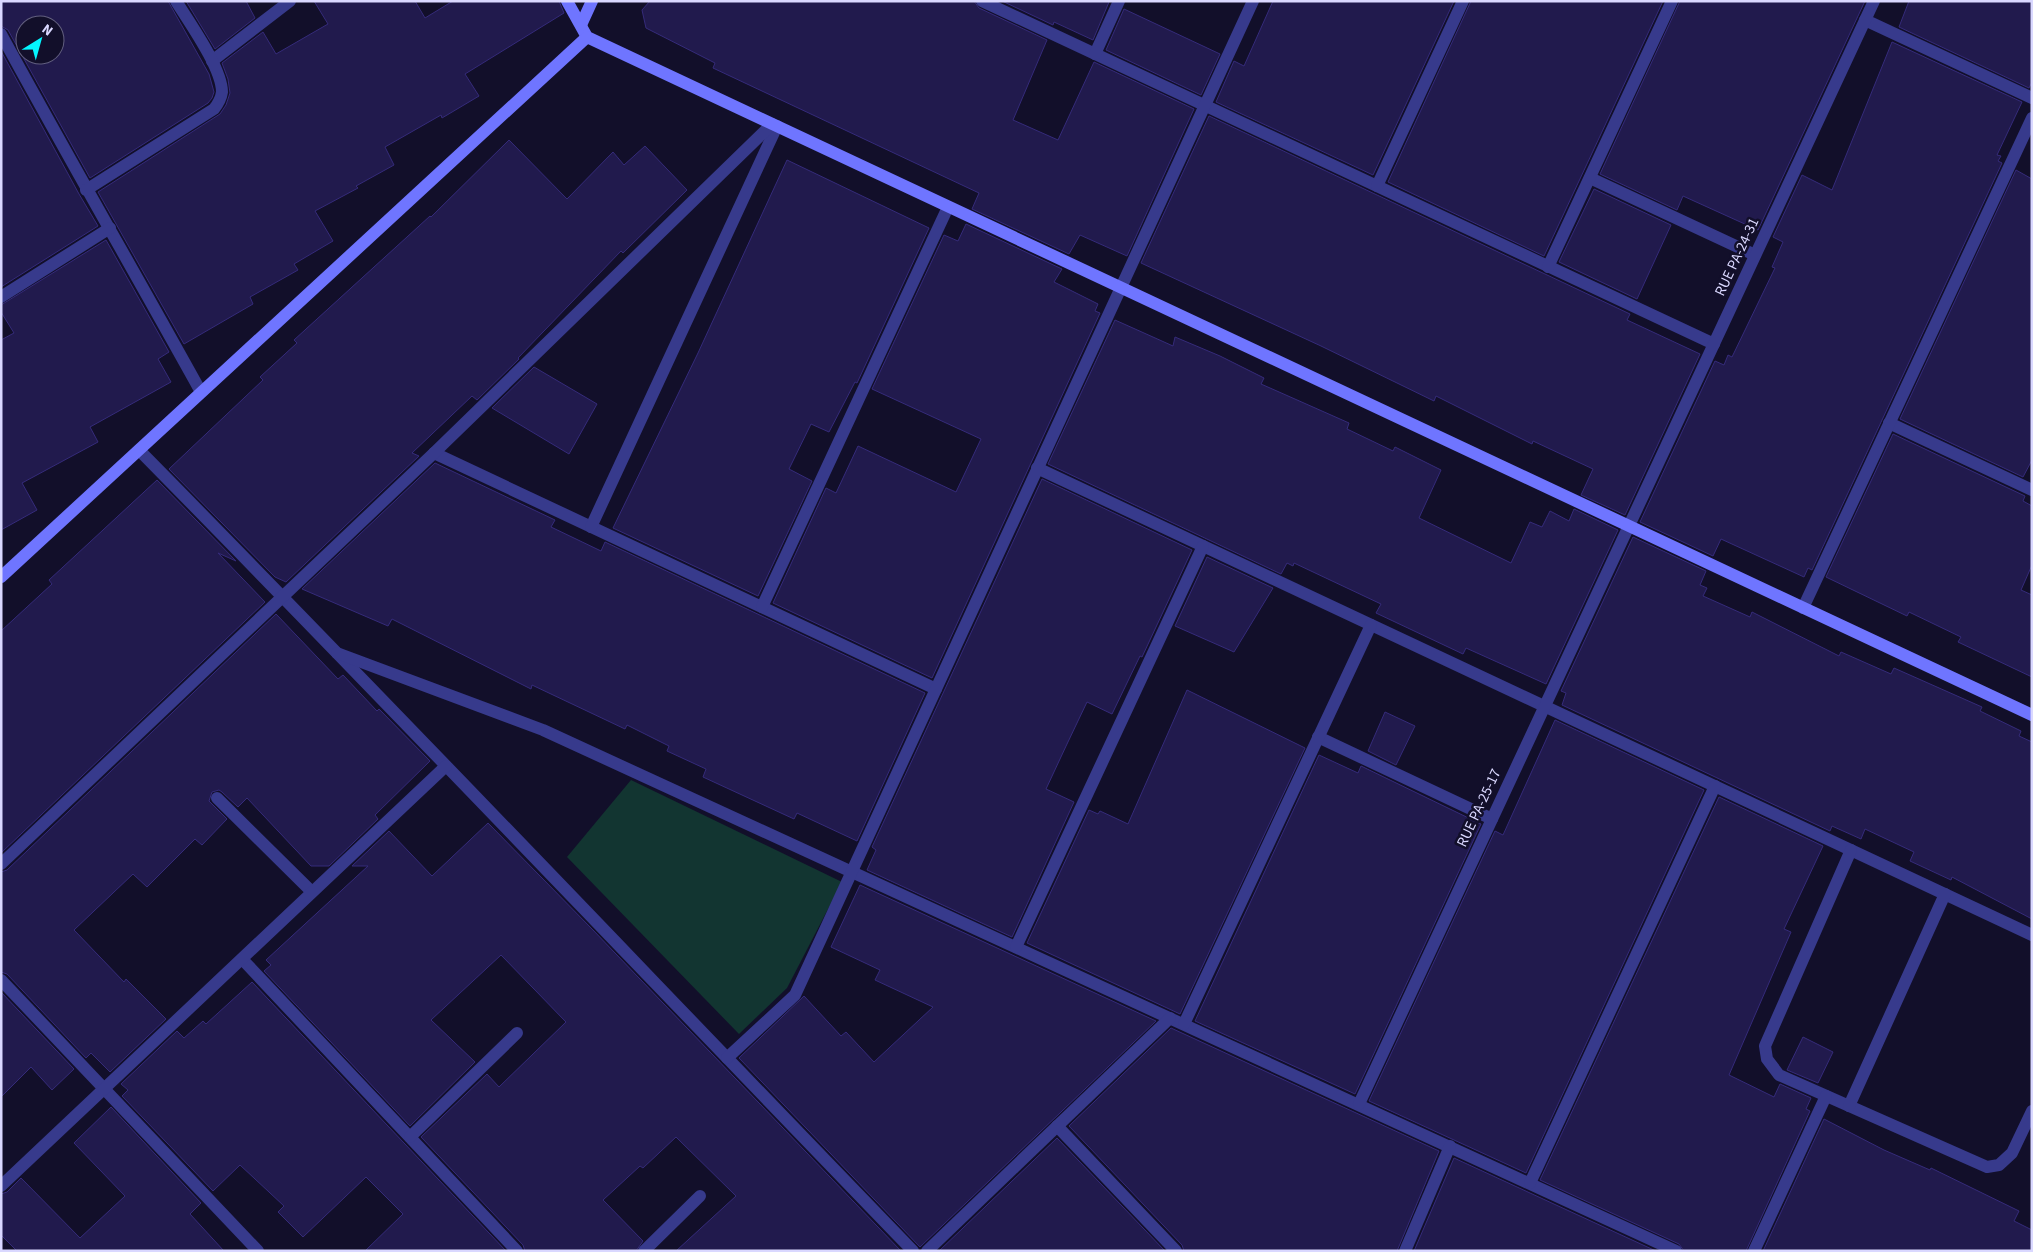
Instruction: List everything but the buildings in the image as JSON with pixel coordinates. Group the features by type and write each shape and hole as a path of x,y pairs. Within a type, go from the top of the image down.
{"street":[{"path":"86,190 214,109 220,101 222,90 212,61 176,1"},
{"path":"212,61 290,1"},
{"path":"568,1 587,37 2032,715"},
{"path":"581,25 592,1"},
{"path":"982,1 1714,344"},
{"path":"1095,54 1119,1"},
{"path":"727,1058 795,995 1253,1"},
{"path":"1377,186 1463,1"},
{"path":"1548,267 1672,1"},
{"name":"RUE PA-24-31","path":"1629,526 1874,1"},
{"path":"1865,20 2032,98"},
{"path":"1,34 86,190 110,228 201,392"},
{"path":"1,577 587,37"},
{"path":"1803,608 2032,118"},
{"path":"1,864 434,454 775,125"},
{"path":"590,527 775,125"},
{"path":"1590,178 1755,255"},
{"path":"762,607 948,207"},
{"path":"1,297 110,228"},
{"path":"1889,423 2032,490"},
{"path":"139,450 284,597 913,1251"},
{"path":"434,454 936,689"},
{"path":"1037,468 2032,935"},
{"name":"RUE PA-25-17","path":"1359,1104 1629,526"},
{"path":"1016,947 1203,546"},
{"path":"1184,1024 1371,625"},
{"path":"337,653 543,730 1676,1251"},
{"path":"1318,737 1492,818"},
{"path":"1,1186 242,959 311,891 446,766"},
{"path":"1530,1183 1715,786"},
{"path":"217,798 311,891"},
{"path":"1851,850 1765,1046 1767,1059 1779,1075 1987,1167 1999,1165 2012,1154 2032,1111"},
{"path":"1849,1106 1945,894"},
{"path":"242,959 517,1251"},
{"path":"1,980 258,1251"},
{"path":"927,1251 1170,1018"},
{"path":"410,1137 517,1033"},
{"path":"1754,1251 1826,1096"},
{"path":"1056,1126 1176,1251"},
{"path":"1405,1251 1450,1146"},
{"path":"644,1251 700,1196"}],"green space":[{"path":"631,780 842,882 787,988 739,1034 567,857"}]}
